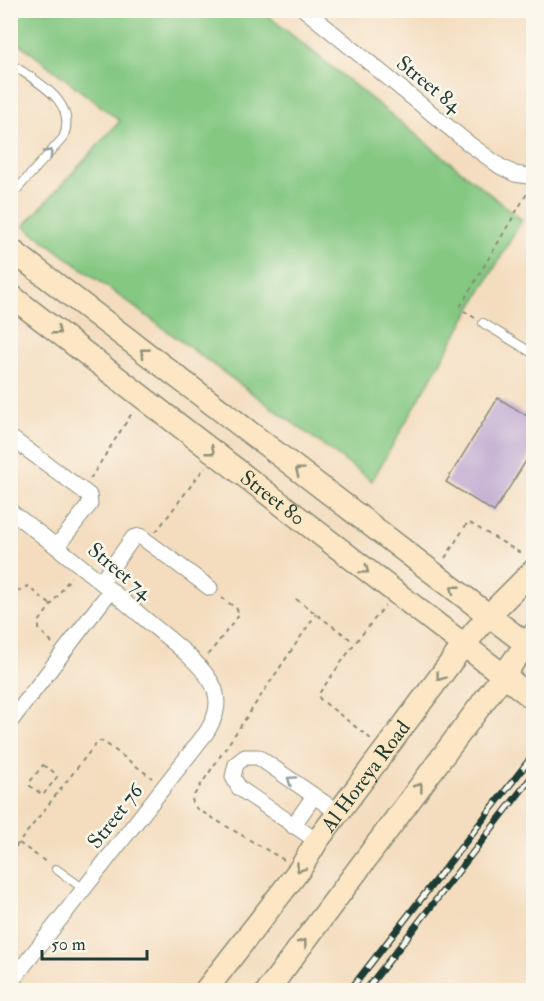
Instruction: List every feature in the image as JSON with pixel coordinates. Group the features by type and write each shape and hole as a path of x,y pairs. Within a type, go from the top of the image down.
{"street":[{"name":"Street 84","path":"305,10 501,168 515,174 534,177"},
{"name":"Street 80","path":"10,249 436,573 488,616 531,643"},
{"name":"Street 80","path":"10,296 534,699"},
{"path":"10,437 89,495 90,504 57,546"},
{"name":"Street 74","path":"10,511 106,586 199,667"},
{"path":"10,722 62,654 106,586 133,538 140,536 149,541 210,588"},
{"name":"Al Horeya Road","path":"206,990 300,869 317,842 463,646 529,563"},
{"path":"268,990 501,675 531,643"},
{"name":"Street 76","path":"10,983 215,719 218,703 214,687 199,667"},
{"path":"317,842 239,788 233,777 236,764 245,757 258,757 339,813"},
{"path":"293,826 314,796"}],"lane":[{"path":"10,63 59,99 68,118 63,138 10,197"},
{"path":"483,324 534,354"},
{"path":"56,869 84,889"}],"path":[{"path":"483,324 464,311 462,303 534,182"},
{"path":"83,489 142,397"},
{"path":"149,541 215,454"},
{"path":"436,573 468,522 529,563"},
{"path":"62,654 38,626 80,565"},
{"path":"10,585 20,591 27,586 51,605"},
{"path":"199,667 239,615 237,609 210,588"},
{"path":"386,751 318,696 355,643 396,592"},
{"path":"297,599 355,643"},
{"path":"10,854 98,741 104,742 164,787"},
{"path":"43,765 56,773 56,778 43,795 29,784 43,765"},
{"path":"19,843 56,869"}],"green space":[{"path":"10,11 262,11 522,220 372,481 24,226 120,121 11,37"}],"building":[{"path":"498,398 534,420 534,448 494,512 446,482"}],"railway":[{"path":"350,990 534,754"},
{"path":"366,990 534,774"}]}
